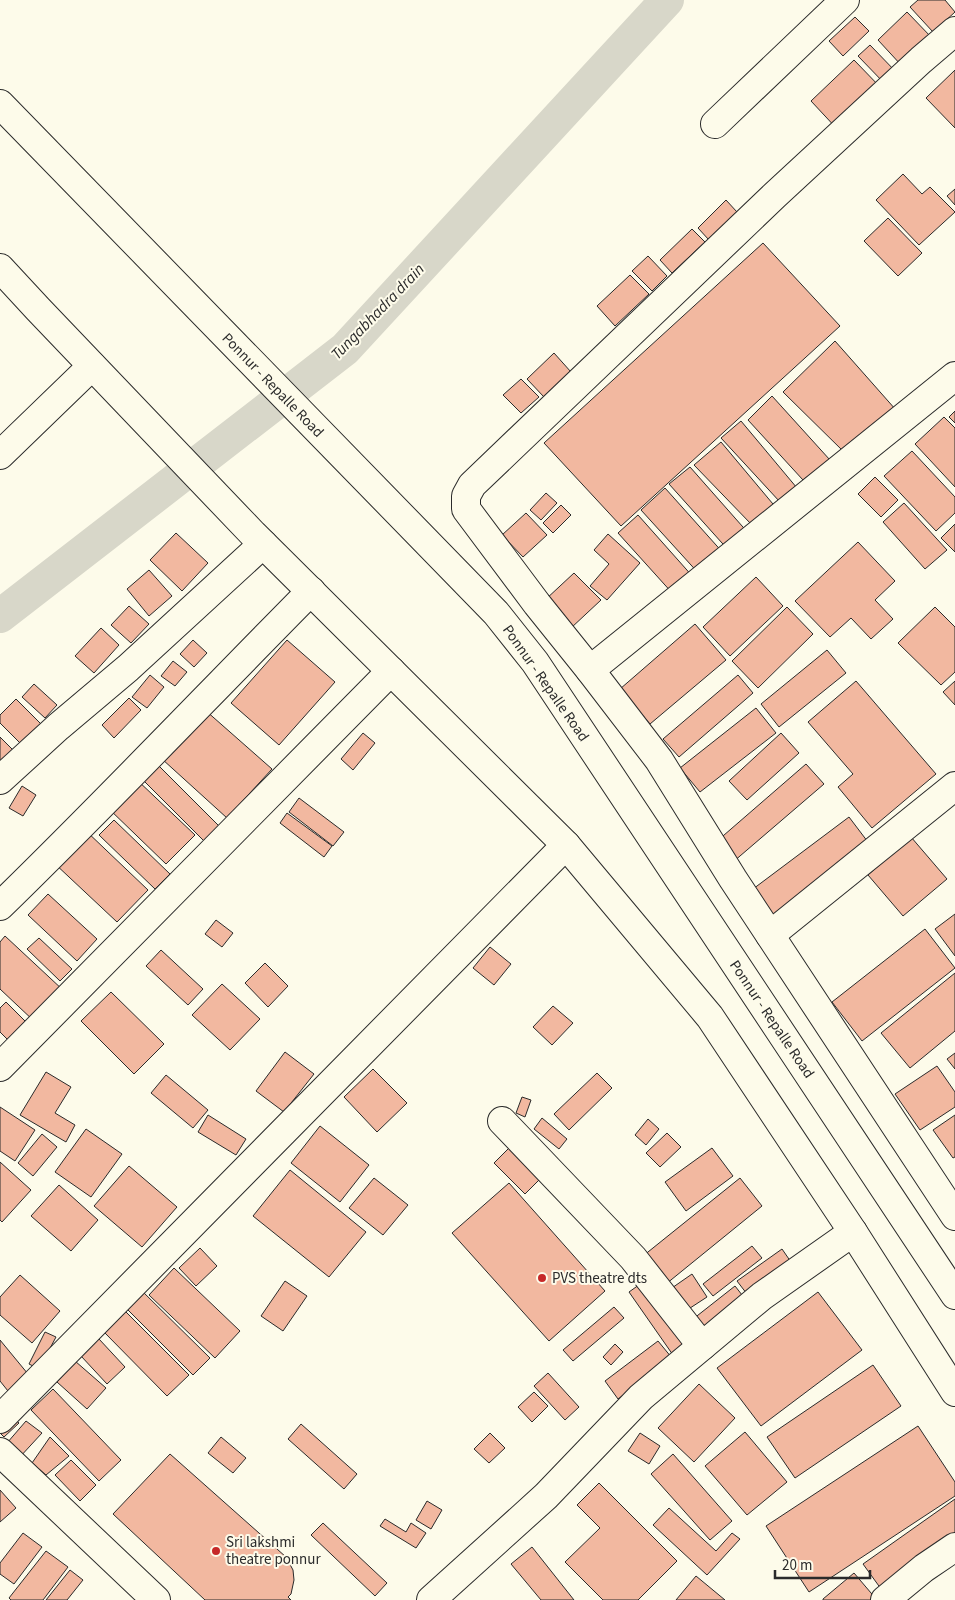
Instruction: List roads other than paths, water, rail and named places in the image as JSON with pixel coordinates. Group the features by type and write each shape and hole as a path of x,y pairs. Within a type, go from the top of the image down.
{"street":[{"path":"715,124 845,0"},
{"path":"955,31 775,195 472,485 466,496 466,509 537,604 660,760 733,879 770,935 948,1187 955,1216"},
{"name":"Ponnur - Repalle Road","path":"0,104 496,613 535,662 955,1295"},
{"path":"0,268 258,539 566,845 710,1017 853,1232 955,1392"},
{"path":"0,455 92,366"},
{"path":"590,670 955,376"},
{"path":"0,780 58,727 128,668 258,539"},
{"path":"0,906 64,844 311,592"},
{"path":"0,1067 391,671"},
{"path":"770,935 955,786"},
{"path":"0,1420 566,845"},
{"path":"502,1121 633,1258 702,1346"},
{"path":"431,1600 546,1496 641,1397 762,1296 853,1232"},
{"path":"0,1452 156,1600"},
{"path":"885,1600 924,1568 955,1547"}],"waterway":[{"name":"Tungabhadra drain","path":"0,616 345,349 667,0"}],"place":[{"name":"PVS theatre dts","path":"542,1278"},
{"name":"Sri lakshmi theatre ponnur","path":"216,1551"}]}
